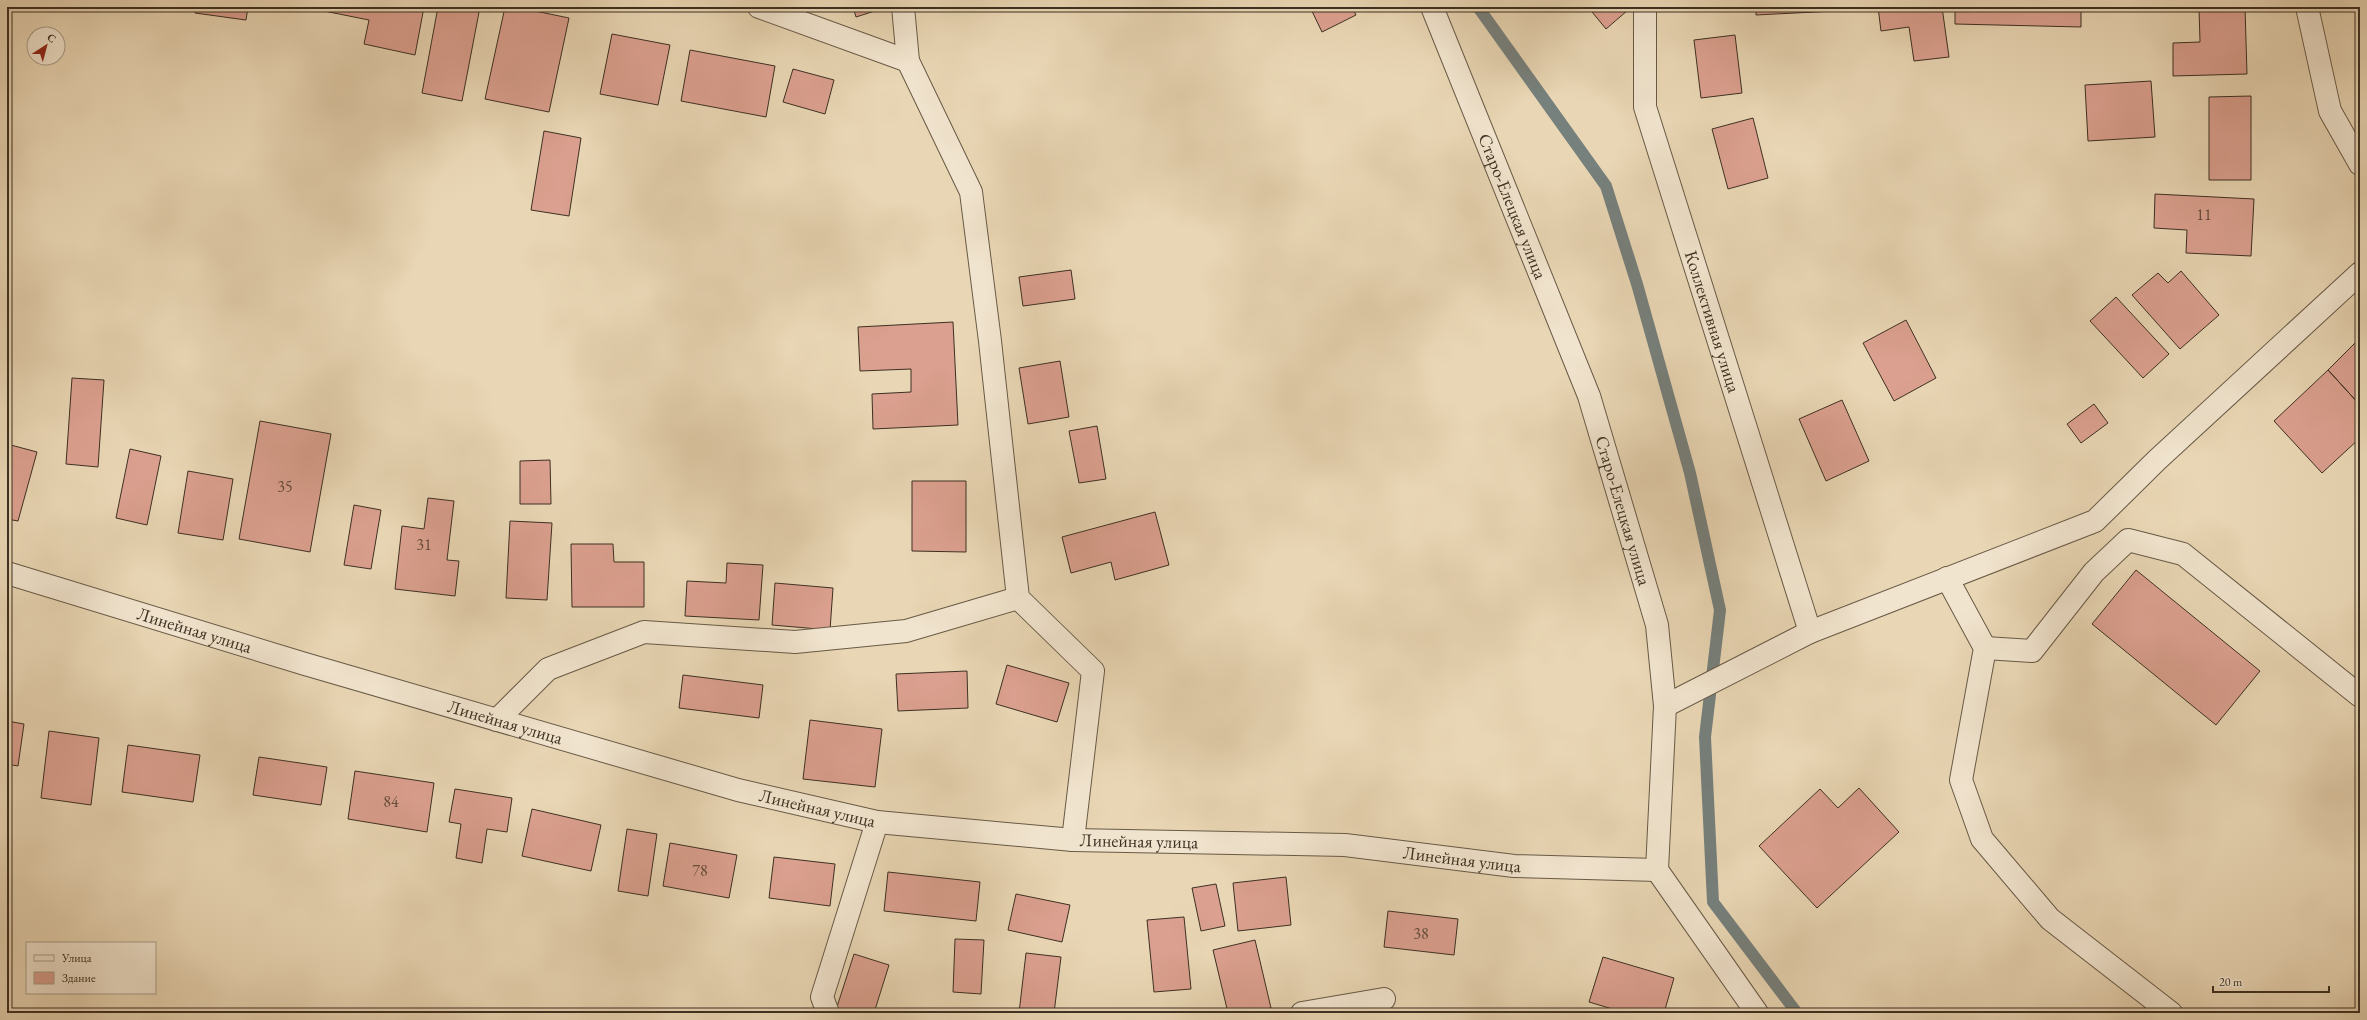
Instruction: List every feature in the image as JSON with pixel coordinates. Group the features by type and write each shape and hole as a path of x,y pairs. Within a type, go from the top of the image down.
{"street":[{"path":"759,7 908,61"},
{"path":"903,7 908,61 971,192 991,349 1018,598 1093,672 1073,840"},
{"name":"Старо-Елецкая улица","path":"1432,7 1588,396 1657,625 1665,706 1657,870"},
{"name":"Коллективная улица","path":"1645,7 1645,107 1810,632"},
{"path":"2307,7 2330,111 2360,164"},
{"path":"1665,706 1810,632 2095,521 2157,460 2360,274"},
{"path":"1985,648 2032,651 2094,572 2128,540 2184,554 2360,696"},
{"name":"Линейная улица","path":"7,573 497,720 738,790 877,822 1073,840 1345,845 1514,866 1657,870"},
{"path":"1947,578 1985,648 1962,780 1982,838 2050,919 2171,1013"},
{"path":"497,720 548,669 644,632 795,642 906,631 1018,598"},
{"path":"828,1013 822,996 877,822"},
{"path":"1657,870 1757,1013"},
{"path":"1302,1013 1384,999"}],"building":[{"path":"196,7 248,7 246,20 195,13"},
{"path":"324,7 424,7 415,55 364,44 369,20 324,11"},
{"path":"438,7 480,7 462,101 422,93"},
{"path":"505,7 516,7 569,18 549,112 485,99"},
{"path":"853,7 884,7 884,8 856,17"},
{"path":"1310,7 1352,7 1356,15 1322,32"},
{"path":"1588,7 1626,7 1628,10 1606,29"},
{"path":"1756,7 1835,7 1835,11 1756,15"},
{"path":"1878,7 1942,7 1949,57 1914,61 1909,27 1881,31"},
{"path":"1955,7 2081,7 2081,27 1955,24"},
{"path":"2245,7 2247,74 2173,76 2173,43 2200,42 2199,8"},
{"path":"612,34 670,45 658,105 600,94"},
{"path":"1735,35 1742,93 1701,98 1694,40"},
{"path":"690,50 775,66 766,117 681,101"},
{"path":"793,69 834,80 825,114 783,102"},
{"path":"2151,81 2155,137 2088,141 2085,85"},
{"path":"2251,96 2251,180 2209,180 2209,97"},
{"path":"1753,118 1768,178 1728,189 1712,129"},
{"path":"544,131 581,138 569,216 531,210"},
{"path":"2155,194 2254,199 2251,256 2186,253 2187,230 2154,228"},
{"path":"1071,270 1075,299 1023,306 1019,277"},
{"path":"2181,271 2219,315 2180,349 2132,295 2158,273 2168,283"},
{"path":"2116,297 2169,354 2143,378 2090,321"},
{"path":"1906,320 1936,378 1894,401 1863,343"},
{"path":"953,322 958,425 873,429 872,394 911,392 911,369 860,371 858,327"},
{"path":"2360,338 2360,405 2328,370"},
{"path":"1060,361 1069,417 1028,424 1019,368"},
{"path":"2328,370 2360,405 2360,438 2322,473 2274,421"},
{"path":"72,378 104,380 98,467 66,464"},
{"path":"1842,400 1869,461 1826,481 1799,419"},
{"path":"2094,404 2108,423 2081,443 2067,424"},
{"path":"260,421 331,434 310,552 239,539"},
{"path":"1097,426 1106,479 1079,483 1069,431"},
{"path":"7,444 37,452 18,521 7,519"},
{"path":"130,449 161,456 147,525 116,518"},
{"path":"550,460 551,504 520,504 520,461"},
{"path":"188,471 233,479 223,540 178,533"},
{"path":"912,481 966,481 966,552 912,551"},
{"path":"428,498 454,501 447,560 459,561 455,596 395,589 402,526 424,529"},
{"path":"354,505 381,510 371,569 344,565"},
{"path":"1155,512 1169,565 1115,580 1111,562 1071,573 1062,537"},
{"path":"510,521 552,523 547,600 506,598"},
{"path":"571,544 613,544 614,562 644,562 644,607 572,607"},
{"path":"727,563 763,565 759,620 685,616 687,581 726,583"},
{"path":"2136,570 2260,671 2216,725 2092,624"},
{"path":"775,583 833,588 830,630 772,625"},
{"path":"1007,665 1069,683 1057,722 996,704"},
{"path":"967,671 968,708 898,711 896,674"},
{"path":"683,675 763,685 759,718 679,708"},
{"path":"810,720 882,729 875,787 803,779"},
{"path":"7,721 24,724 18,766 7,764"},
{"path":"49,731 99,738 91,805 41,798"},
{"path":"128,745 200,755 193,802 122,792"},
{"path":"259,757 327,767 321,805 253,795"},
{"path":"355,771 434,783 427,832 348,819"},
{"path":"1859,788 1899,832 1817,908 1759,846 1820,789 1838,808"},
{"path":"455,789 512,798 507,832 487,829 482,863 456,858 461,824 449,822"},
{"path":"532,809 601,825 591,871 522,856"},
{"path":"627,829 657,834 648,896 618,891"},
{"path":"670,843 737,855 729,898 663,886"},
{"path":"774,857 835,864 830,906 769,898"},
{"path":"888,872 980,882 976,921 884,911"},
{"path":"1286,877 1291,925 1238,931 1233,883"},
{"path":"1216,884 1225,926 1201,931 1192,888"},
{"path":"1016,894 1070,905 1062,942 1008,930"},
{"path":"1388,911 1458,919 1454,955 1384,947"},
{"path":"1184,917 1191,989 1154,992 1147,920"},
{"path":"955,939 984,940 981,994 953,992"},
{"path":"1255,940 1271,1008 1247,1013 1228,1013 1213,950"},
{"path":"1026,953 1061,957 1054,1013 1019,1013"},
{"path":"854,954 889,965 874,1013 835,1013"},
{"path":"1603,957 1674,978 1664,1013 1626,1013 1589,1002"}],"waterway":[{"path":"1478,7 1606,186 1637,284 1690,473 1720,610 1705,737 1713,902 1797,1013"}]}
